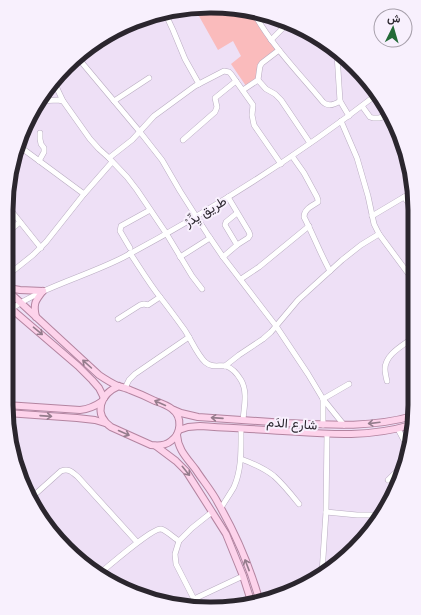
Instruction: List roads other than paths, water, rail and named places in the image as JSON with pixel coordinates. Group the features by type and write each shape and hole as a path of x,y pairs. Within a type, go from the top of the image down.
{"main road":[{"path":"13,289 43,291"},
{"path":"36,317 34,304 43,291"},
{"name":"شارع الدَم","path":"13,298 20,302 99,375 108,381 181,413 208,418 323,425 365,424 385,422 408,417"},
{"path":"13,310 78,366 99,388 102,400 101,413 105,423"},
{"path":"13,405 87,410 102,400 110,391 119,386"},
{"path":"172,409 178,418 178,441 181,450 218,503 236,535 258,596"},
{"path":"13,413 95,420 156,446 176,461 186,471 226,534 250,598"},
{"name":"شارع الدَم","path":"178,433 188,427 200,426 327,434 365,434 407,426"},
{"path":"156,446 167,444 178,433"}],"street":[{"path":"167,18 185,59 199,84"},
{"path":"257,19 279,50 326,105 331,105 340,101"},
{"path":"271,40 284,27"},
{"path":"243,90 258,80 260,66 262,63 279,50"},
{"path":"337,59 340,101 349,116"},
{"path":"81,61 162,160 196,217 223,257 276,326 323,399 344,425"},
{"path":"13,271 41,248 110,160 140,132 154,116 199,84 224,71 229,72 253,105 254,124 281,164"},
{"path":"114,101 149,78"},
{"path":"258,80 266,89 281,100 310,143"},
{"path":"183,140 215,112 217,107 215,98 236,81"},
{"path":"56,87 63,102 90,139 130,182 166,234 192,276 202,288"},
{"name":"طريق يِدِّرْ","path":"13,305 106,265 196,217 281,164 373,98"},
{"path":"46,101 58,100 63,102"},
{"path":"362,106 370,117 379,118 384,116"},
{"path":"341,122 361,169 376,228 408,273"},
{"path":"39,161 44,152 44,148 41,144 40,133"},
{"path":"23,149 84,194"},
{"path":"292,156 304,173 318,200 318,202 304,212 304,217 330,271"},
{"path":"372,216 408,196"},
{"path":"404,197 408,202"},
{"path":"223,257 250,236 228,198"},
{"path":"150,210 121,226 120,231 130,251 206,363 214,366 225,366 235,372 242,382 245,394 243,420"},
{"path":"13,213 41,248"},
{"path":"237,213 225,223 237,245"},
{"path":"13,228 20,222"},
{"path":"241,279 259,267 309,226"},
{"path":"225,366 243,352 264,339 298,300 361,245 379,234"},
{"path":"180,257 210,238"},
{"path":"118,319 140,305 148,305 160,297"},
{"path":"125,388 129,380 135,374 189,337"},
{"path":"387,381 385,367 388,359 408,342"},
{"path":"323,399 350,384"},
{"path":"323,399 323,425"},
{"path":"221,508 235,486 241,459 241,429"},
{"path":"398,429 404,441"},
{"path":"322,567 326,512 327,434"},
{"path":"241,459 258,466 274,476 299,504"},
{"path":"35,495 61,471 71,471 137,542"},
{"path":"388,480 397,471"},
{"path":"212,512 192,528 180,541 175,554 176,564 194,600 243,576"},
{"path":"326,512 374,515"},
{"path":"104,571 137,542 153,531 162,529 180,541"}]}
